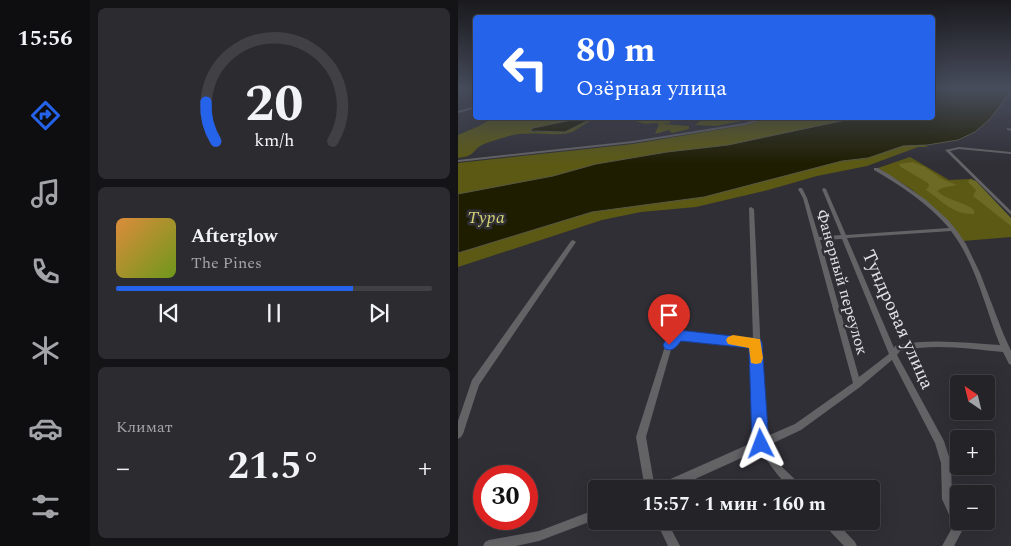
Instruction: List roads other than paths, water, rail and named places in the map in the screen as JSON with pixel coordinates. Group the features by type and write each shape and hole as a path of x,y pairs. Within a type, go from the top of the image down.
{"street":[{"path":"458,161 633,142 745,124 759,120"},
{"path":"1012,153 959,148 946,150 1012,215"},
{"path":"876,169 910,190 928,205 963,243 980,281 1005,349 1012,362"},
{"name":"Фанерный переулок","path":"800,188 857,384"},
{"name":"Тундровая улица","path":"824,189 893,355 939,441 946,463 947,498 958,529 948,546"},
{"path":"751,209 754,256 755,343 761,444 788,480"},
{"path":"816,239 952,229"},
{"path":"458,434 475,383 573,242"},
{"path":"648,480 641,436 669,345 678,335 755,343"},
{"path":"681,480 798,427 857,384 893,355 898,348 914,345 1005,349"},
{"path":"489,546 539,536 588,517"},
{"path":"666,530 674,546"},
{"path":"836,530 851,546"}],"water":[{"name":"Тура","path":"935,113 994,113 975,132 958,140 927,145 903,146 868,158 842,161 704,197 592,212 458,253 458,194 553,176 596,164 667,152 728,145 846,120 935,120"},
{"path":"571,120 589,120 565,132 530,131 533,128"}]}
